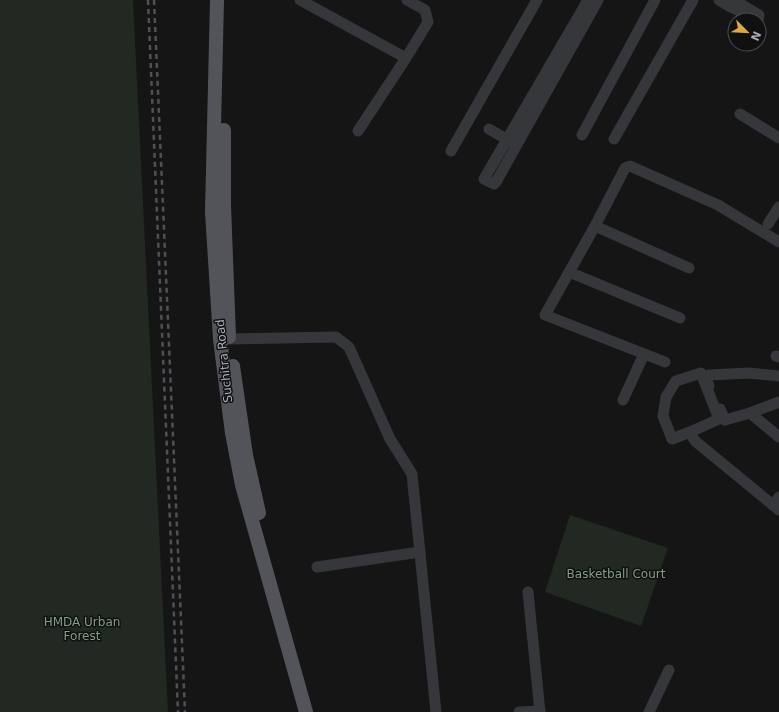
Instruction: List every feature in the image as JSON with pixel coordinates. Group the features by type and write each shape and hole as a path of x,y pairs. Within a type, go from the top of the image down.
{"main road":[{"name":"Suchitra Road","path":"217,0 219,153 224,205 229,339 247,462 309,710"},
{"name":"Suchitra Road","path":"224,0 219,153 212,212 220,339 232,433 242,485 309,710"}],"street":[{"path":"358,131 428,22 425,10 407,0"},
{"path":"451,151 537,0"},
{"path":"489,129 512,143 588,0"},
{"path":"535,102 598,0"},
{"path":"582,135 655,0"},
{"path":"719,0 732,2"},
{"path":"614,139 690,1"},
{"path":"307,2 406,58"},
{"path":"740,114 779,138"},
{"path":"665,362 545,315 595,226 625,168 630,166 718,205 779,242"},
{"path":"768,224 779,207"},
{"path":"595,226 689,268"},
{"path":"569,272 680,318"},
{"path":"229,339 336,337 348,347 390,439 412,474 436,712"},
{"path":"623,400 644,354"},
{"path":"701,373 719,419 690,432 672,439 663,416 666,397 676,381 701,373"},
{"path":"779,376 749,373 707,376 706,378 725,420 750,413 779,402"},
{"path":"750,413 779,437"},
{"path":"690,432 695,441 777,504"},
{"path":"317,567 420,552"},
{"path":"519,712 540,711 528,592"},
{"path":"649,712 669,670"}],"green space":[{"name":"HMDA Urban Forest","path":"0,0 133,0 168,712 0,712"},
{"name":"Basketball Court","path":"570,515 668,548 641,626 545,592"}],"railway":[{"path":"148,0 178,712"},
{"path":"154,0 185,712"}]}
